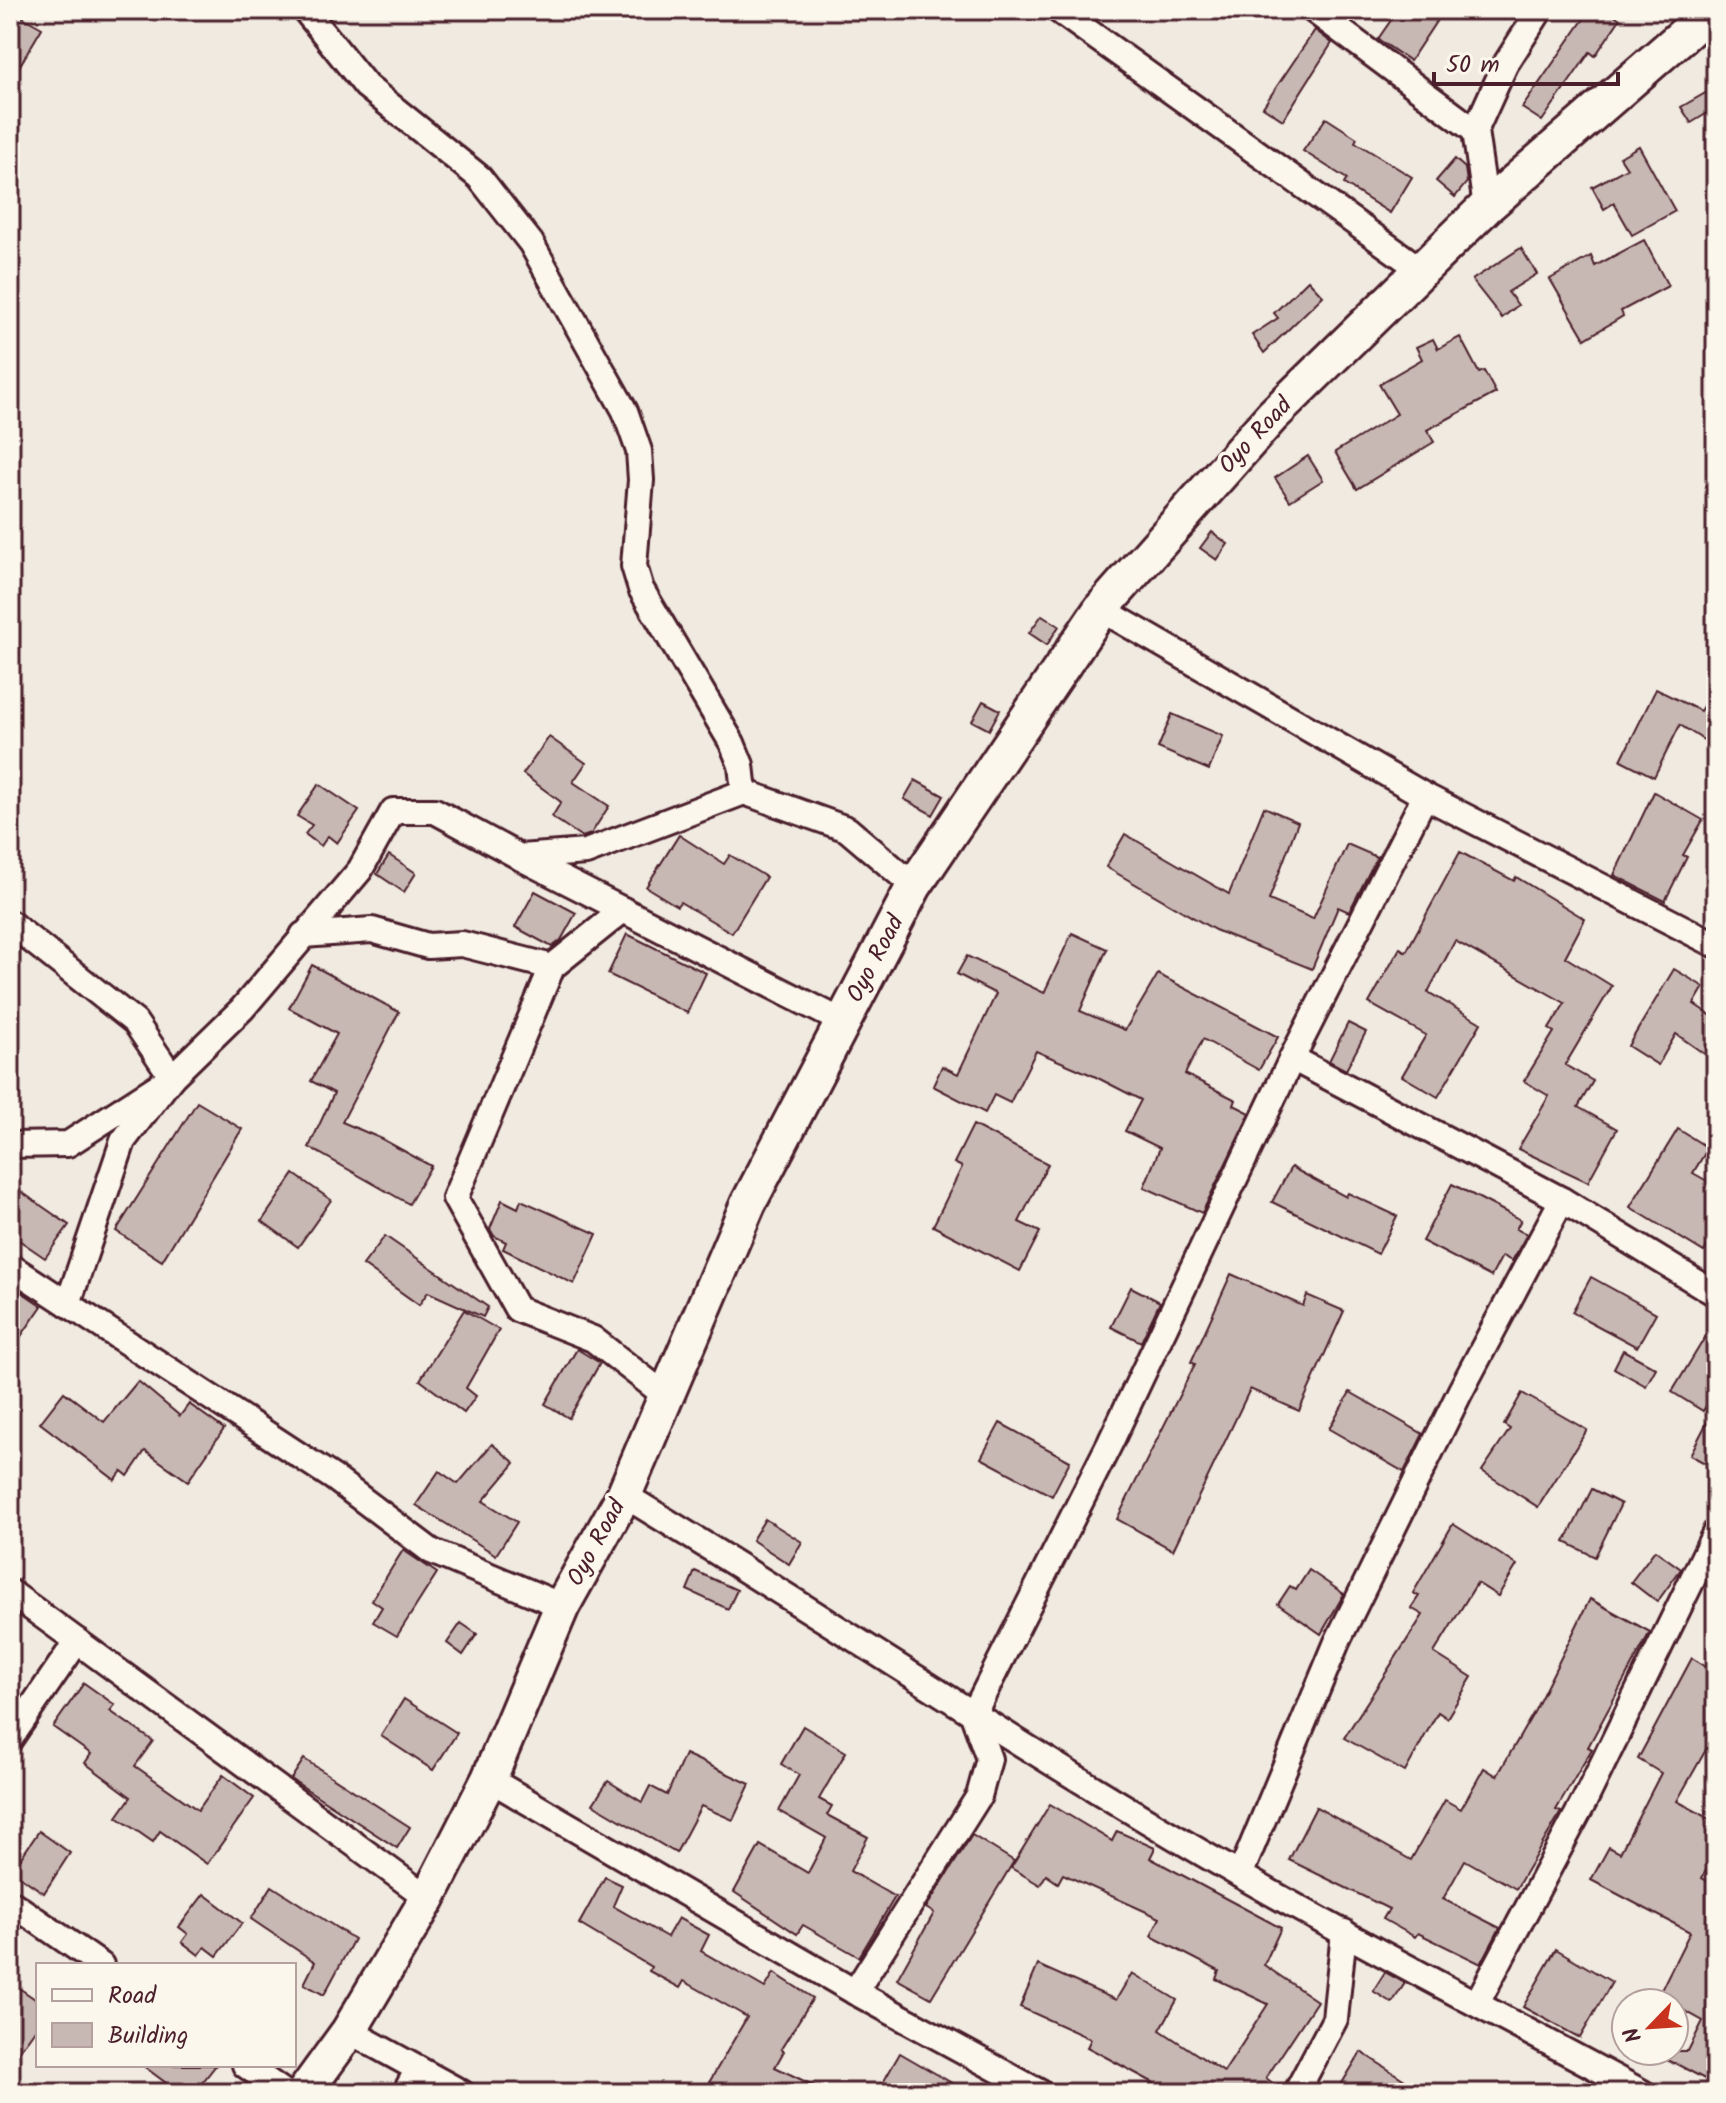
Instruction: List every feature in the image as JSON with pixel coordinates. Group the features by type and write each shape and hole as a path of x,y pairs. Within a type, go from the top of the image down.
{"street":[{"path":"305,10 366,86 479,177 538,256 625,411 639,451 641,480 634,566 641,589 732,743 741,765 744,792"},
{"path":"1058,10 1421,270"},
{"path":"1313,10 1475,131"},
{"path":"1486,207 1475,131 1505,65 1540,10"},
{"name":"Oyo Road","path":"304,2093 349,2031 428,1898 489,1779 562,1606 624,1495 748,1204 914,886 1101,609 1272,416 1486,207 1712,10"},
{"path":"1101,609 1425,796 1716,945"},
{"path":"520,857 586,852 744,792 847,829 914,886"},
{"path":"855,1992 979,1796 989,1759 973,1715 1110,1443 1292,1058 1425,796"},
{"path":"68,1304 123,1141 172,1077 242,1009 360,870 393,811 435,811 843,1022"},
{"path":"623,910 552,967 455,1198 517,1309 593,1339 666,1396"},
{"path":"10,923 135,1022 172,1077"},
{"path":"303,935 372,930 428,946 462,944 552,967"},
{"path":"1292,1058 1562,1200 1716,1294"},
{"path":"10,1145 68,1144 172,1077"},
{"path":"1240,1875 1337,1642 1460,1392 1562,1200"},
{"path":"10,1266 334,1478 431,1551 562,1606"},
{"path":"624,1495 792,1597 973,1715 1240,1875 1643,2093"},
{"path":"1477,2003 1585,1800 1716,1531"},
{"path":"10,1592 428,1898"},
{"path":"10,1739 77,1641"},
{"path":"489,1779 855,1992 1041,2093"},
{"path":"10,1902 98,1963"},
{"path":"1296,2093 1335,2019 1344,1932"},
{"path":"349,2031 462,2093"},
{"path":"248,2067 285,2093"},
{"path":"405,2093 418,2069"}],"building":[{"path":"10,10 42,28 10,82"},
{"path":"1398,10 1428,10 1439,17 1410,61 1378,39"},
{"path":"1590,10 1607,10 1620,19 1595,56 1590,52 1542,121 1522,108"},
{"path":"1315,30 1332,43 1283,120 1263,107"},
{"path":"1716,87 1716,108 1691,123 1681,107"},
{"path":"1326,118 1357,138 1355,142 1412,177 1390,213 1344,184 1347,179 1303,151"},
{"path":"1639,146 1675,211 1632,235 1614,203 1604,209 1592,187 1627,168 1620,157"},
{"path":"1455,159 1465,168 1467,182 1455,197 1436,181"},
{"path":"1644,240 1668,286 1621,311 1623,316 1585,339 1550,279 1591,256 1595,266"},
{"path":"1521,248 1537,274 1508,292 1518,305 1502,318 1472,280"},
{"path":"1308,280 1323,296 1264,353 1252,335 1278,318 1274,313"},
{"path":"1460,337 1479,373 1484,371 1496,393 1427,430 1434,442 1357,489 1335,452 1397,414 1379,384 1422,359 1416,347 1433,339 1438,349"},
{"path":"1308,456 1323,480 1290,501 1275,478"},
{"path":"1212,532 1228,544 1217,560 1200,548"},
{"path":"1042,615 1059,626 1047,645 1029,633"},
{"path":"1716,685 1716,748 1680,725 1654,777 1621,760 1656,689 1700,711"},
{"path":"983,701 1000,710 989,730 972,721"},
{"path":"1172,714 1223,736 1209,770 1158,748"},
{"path":"549,737 586,763 573,782 609,806 591,834 582,837 552,817 561,802 523,774"},
{"path":"915,780 944,796 933,815 904,799"},
{"path":"319,784 359,811 337,843 328,836 321,846 305,834 312,825 297,816"},
{"path":"1654,792 1703,820 1683,855 1687,857 1665,901 1614,875"},
{"path":"1264,807 1298,822 1269,900 1313,919 1347,844 1377,857 1349,912 1338,907 1312,969 1215,930 1106,867 1125,834 1229,894"},
{"path":"679,835 724,864 730,855 766,877 732,933 680,902 677,906 646,887"},
{"path":"1460,852 1514,881 1516,877 1585,919 1565,957 1612,986 1565,1065 1593,1081 1578,1107 1617,1129 1588,1182 1518,1149 1549,1096 1524,1081 1554,1032 1549,1029 1565,1003 1455,941 1428,992 1481,1023 1438,1097 1402,1076 1426,1035 1369,1003 1400,948 1406,952"},
{"path":"389,855 416,873 404,892 377,874"},
{"path":"535,891 576,913 561,940 552,947 515,927"},
{"path":"1072,933 1107,949 1080,1011 1125,1030 1158,974 1278,1037 1259,1070 1203,1039 1185,1074 1236,1100 1234,1105 1250,1113 1202,1213 1144,1187 1160,1148 1125,1131 1141,1100 1094,1076 1036,1051 1010,1103 994,1095 985,1113 933,1086 942,1066 958,1074 996,994 957,974 967,956 1044,993"},
{"path":"627,934 706,973 687,1013 608,974"},
{"path":"312,965 399,1012 342,1122 382,1139 431,1166 409,1204 309,1147 334,1093 311,1081 337,1034 289,1008"},
{"path":"1674,969 1704,987 1694,1004 1716,1019 1716,1062 1676,1034 1658,1065 1628,1046"},
{"path":"1348,1023 1366,1032 1346,1070 1329,1061"},
{"path":"197,1102 242,1129 162,1261 116,1231"},
{"path":"973,1125 1048,1164 1019,1222 1040,1232 1020,1271 933,1226 962,1167 954,1163"},
{"path":"1678,1129 1708,1148 1693,1173 1716,1186 1716,1231 1704,1252 1630,1207"},
{"path":"1291,1167 1346,1197 1348,1193 1397,1216 1378,1254 1272,1202"},
{"path":"294,1174 331,1200 298,1247 262,1221"},
{"path":"10,1184 69,1225 45,1258 10,1234"},
{"path":"1452,1184 1521,1220 1516,1229 1527,1234 1512,1261 1502,1256 1491,1277 1422,1241"},
{"path":"502,1200 518,1208 521,1200 597,1234 574,1284 503,1249 506,1242 494,1236 490,1229"},
{"path":"385,1236 488,1307 483,1317 428,1292 419,1305 363,1265"},
{"path":"1231,1274 1303,1306 1307,1295 1344,1311 1299,1411 1250,1389 1173,1550 1117,1519 1195,1364 1191,1362"},
{"path":"1591,1277 1656,1313 1637,1347 1572,1312"},
{"path":"10,1284 42,1306 10,1352"},
{"path":"1131,1287 1160,1302 1141,1342 1111,1327"},
{"path":"464,1310 499,1330 466,1388 476,1396 464,1413 420,1380"},
{"path":"1716,1319 1716,1389 1703,1411 1672,1392"},
{"path":"577,1349 600,1363 569,1418 545,1404"},
{"path":"1623,1350 1656,1368 1646,1386 1614,1368"},
{"path":"138,1381 180,1416 189,1404 224,1429 188,1481 145,1451 128,1476 122,1471 115,1480 40,1423 64,1392 104,1422"},
{"path":"1350,1392 1423,1434 1404,1472 1329,1429"},
{"path":"1522,1393 1587,1430 1538,1507 1482,1471 1510,1429 1504,1425"},
{"path":"1716,1405 1716,1469 1690,1455"},
{"path":"1000,1423 1070,1461 1052,1496 981,1458"},
{"path":"492,1444 515,1463 483,1501 517,1522 496,1555 416,1505 439,1471 458,1484"},
{"path":"1592,1489 1621,1504 1595,1557 1565,1542"},
{"path":"765,1519 802,1542 789,1564 752,1540"},
{"path":"1453,1524 1517,1565 1498,1596 1477,1583 1434,1653 1472,1677 1447,1718 1438,1712 1405,1772 1344,1738 1423,1615 1411,1608 1419,1596 1413,1593"},
{"path":"403,1550 437,1573 397,1636 373,1622 382,1607 372,1600"},
{"path":"1655,1550 1681,1569 1657,1602 1631,1582"},
{"path":"1309,1570 1344,1594 1321,1634 1278,1604 1290,1586 1296,1590"},
{"path":"695,1571 737,1590 728,1609 687,1590"},
{"path":"1590,1599 1650,1632 1588,1747 1592,1749 1556,1810 1561,1812 1516,1889 1465,1860 1443,1899 1500,1928 1481,1964 1418,1933 1415,1937 1383,1919 1389,1909 1289,1860 1316,1807 1411,1860 1445,1800 1461,1809 1484,1768 1497,1776 1534,1712"},
{"path":"461,1623 477,1634 463,1655 447,1643"},
{"path":"1692,1658 1716,1673 1716,1732 1677,1801 1716,1822 1716,1851 1702,1878 1716,1886 1716,2085 1682,2067 1690,2067 1690,2047 1703,2021 1690,2014 1690,1987 1662,1987 1690,1932 1591,1880 1609,1847 1620,1853 1661,1773 1638,1759"},
{"path":"84,1683 115,1705 110,1711 153,1741 135,1766 198,1810 223,1775 254,1798 207,1864 160,1831 153,1842 117,1817 131,1797 85,1763 91,1754 53,1727"},
{"path":"404,1699 457,1733 433,1770 381,1736"},
{"path":"803,1726 846,1752 819,1799 832,1806 827,1815 868,1837 850,1871 895,1897 859,1957 803,1925 797,1934 734,1892 760,1845 808,1873 826,1838 779,1811 799,1775 781,1764"},
{"path":"685,1754 750,1784 733,1820 701,1806 676,1853 593,1804 608,1781 642,1802 650,1786 667,1795"},
{"path":"304,1759 410,1827 397,1848 291,1779"},
{"path":"1050,1804 1112,1841 1117,1831 1155,1848 1150,1858 1281,1928 1264,1965 1317,2001 1266,2078 1282,2090 1281,2093 1209,2093 1200,2084 1195,2093 1148,2093 1154,2083 1087,2047 1091,2039 1020,2007 1038,1965 1116,2000 1132,1973 1177,2000 1160,2030 1224,2072 1268,2004 1216,1979 1219,1971 1151,1936 1160,1918 1063,1874 1058,1883 1046,1875 1040,1885 1011,1868"},
{"path":"39,1831 70,1853 44,1893 12,1871"},
{"path":"972,1835 1014,1861 931,1998 897,1979 934,1913 926,1908"},
{"path":"605,1877 622,1885 613,1906 667,1937 678,1918 709,1935 701,1951 765,1988 774,1973 813,1998 781,2049 784,2051 775,2067 829,2093 703,2093 747,2017 684,1981 680,1988 649,1971 651,1967 579,1924"},
{"path":"272,1886 354,1939 324,1995 304,1984 315,1962 251,1919"},
{"path":"204,1894 242,1923 217,1956 205,1947 199,1955 182,1942 188,1934 179,1927"},
{"path":"1556,1949 1612,1982 1580,2038 1523,2007"},
{"path":"1385,1972 1405,1983 1392,2003 1373,1991"},
{"path":"19,1988 36,2000 36,2028 10,2064 10,2000"},
{"path":"1361,2052 1425,2093 1336,2093"},
{"path":"900,2053 969,2093 877,2093"},
{"path":"145,2067 214,2067 194,2093 158,2093 166,2083"}]}
